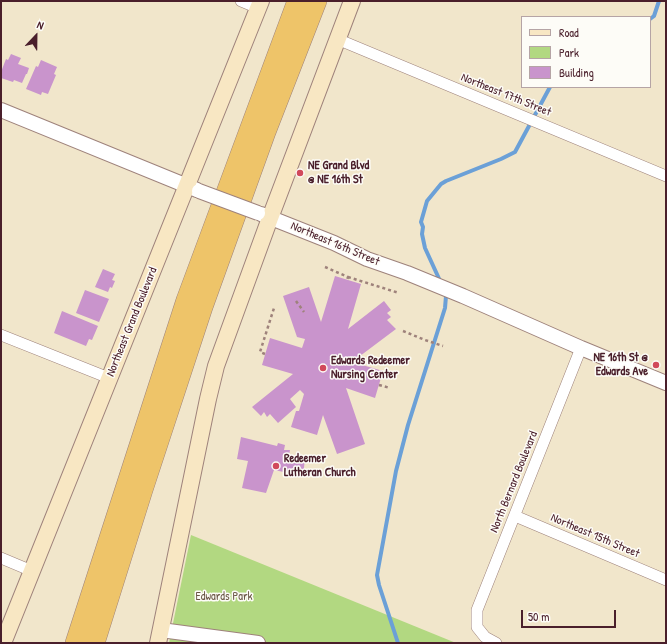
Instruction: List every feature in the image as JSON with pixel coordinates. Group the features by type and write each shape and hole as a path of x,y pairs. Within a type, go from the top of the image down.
{"highway":[{"path":"76,643 188,300 298,1"},
{"path":"94,643 142,490 202,308 266,132 316,1"}],"main road":[{"path":"159,636 216,366 264,215 352,1"},
{"name":"Northeast Grand Boulevard","path":"3,643 110,378 193,189 259,4"}],"street":[{"path":"241,1 259,4"},
{"name":"Northeast 17th Street","path":"337,39 666,176"},
{"name":"Northeast 16th Street","path":"1,110 193,189 334,243 367,259 407,273 463,296 581,348 666,383"},
{"path":"1,335 110,378"},
{"name":"North Bernard Boulevard","path":"496,643 485,637 478,628 477,610 581,348"},
{"name":"Northeast 15th Street","path":"515,516 666,580"},
{"path":"1,558 32,571"},
{"path":"159,636 258,643"}],"path":[{"path":"325,267 348,277 400,294"},
{"path":"296,301 304,312"},
{"path":"265,354 260,352 274,308"},
{"path":"403,331 443,346"},
{"path":"379,385 390,388"}],"green space":[{"name":"Edwards Park","path":"191,535 456,643 169,643"}],"building":[{"path":"11,54 21,58 18,64 29,68 22,83 1,78 1,72 6,59 8,60"},
{"path":"41,60 57,67 54,74 56,75 48,94 42,92 41,95 26,89 36,66 38,67"},
{"path":"103,269 115,274 112,280 115,281 112,288 110,287 108,292 95,287"},
{"name":"Edwards Redeemer Nursing Center","path":"335,276 361,284 348,329 384,301 391,310 387,313 391,317 387,320 396,329 352,362 383,371 375,398 346,388 365,444 337,454 323,415 317,435 291,427 296,411 299,411 304,394 300,390 290,399 296,407 278,423 270,414 267,417 264,412 261,416 252,407 293,374 262,365 270,338 302,348 305,339 297,337 283,296 309,287 321,322"},
{"path":"85,290 109,299 99,322 76,313"},
{"path":"62,311 98,326 92,340 89,339 86,346 54,333"},
{"name":"Redeemer Lutheran Church","path":"241,437 277,446 278,443 285,445 284,450 290,450 289,455 305,459 303,476 274,470 266,493 242,488 248,461 237,459"}],"waterway":[{"path":"651,18 654,16 659,1"},
{"path":"441,283 425,248 422,234 423,227 421,222 427,201 441,184 446,181 515,152 549,88"},
{"path":"398,643 377,575 396,471 408,425 445,308 446,296 444,291"}],"place":[{"name":"NE Grand Blvd @ NE 16th St","path":"300,173"},
{"name":"NE 16th St @ Edwards Ave","path":"656,365"},
{"name":"Edwards Redeemer Nursing Center","path":"323,368"},
{"name":"Redeemer Lutheran Church","path":"276,466"}]}
